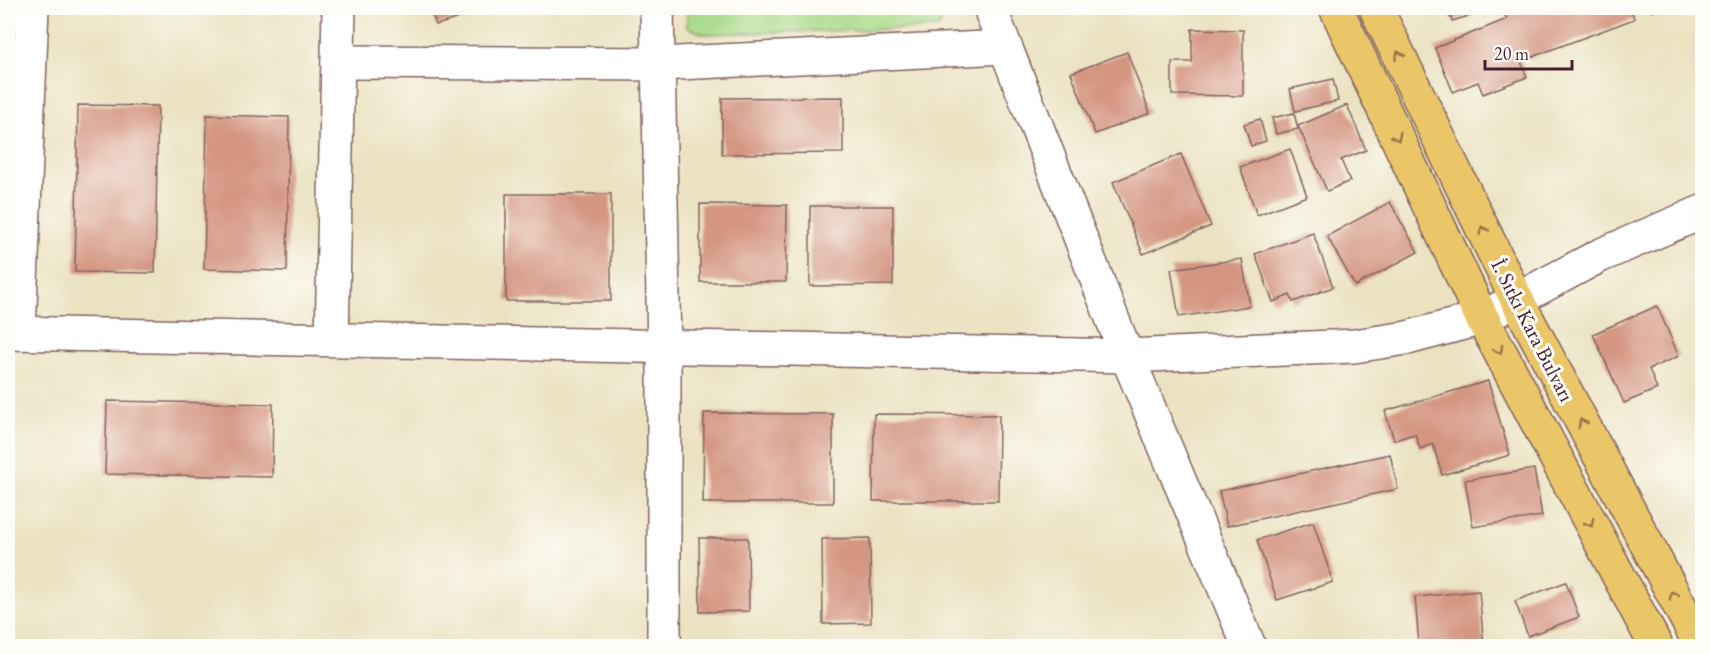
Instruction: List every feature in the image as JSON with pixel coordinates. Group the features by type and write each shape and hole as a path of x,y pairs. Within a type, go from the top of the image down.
{"main road":[{"name":"İ. Sıtkı Kara Bulvarı","path":"1336,8 1482,318 1656,646"},
{"name":"İ. Sıtkı Kara Bulvarı","path":"1376,8 1517,300 1701,646"}],"street":[{"path":"32,8 13,333 1127,357 1354,346 1407,339 1482,318 1599,256 1702,212"},
{"path":"332,339 339,8"},
{"path":"657,8 664,346 664,646"},
{"path":"990,8 1127,357 1249,646"},
{"path":"338,62 658,64 1005,47"}],"green space":[{"path":"687,8 945,8 948,13 938,28 704,34 687,27"}],"building":[{"path":"430,8 467,8 469,15 436,25"},
{"path":"1448,8 1497,8 1452,21"},
{"path":"1521,8 1631,8 1634,19 1521,61 1527,77 1483,94 1478,82 1453,92 1435,48 1507,19 1505,15"},
{"path":"1651,8 1680,8 1680,9 1651,11"},
{"path":"1192,29 1243,30 1243,96 1172,95 1172,62 1192,62"},
{"path":"1127,52 1150,113 1095,134 1071,73"},
{"path":"1333,79 1338,101 1295,111 1290,89"},
{"path":"843,97 843,153 722,154 722,98"},
{"path":"78,105 158,106 155,273 75,272"},
{"path":"1347,105 1366,150 1341,160 1350,181 1327,191 1298,126"},
{"path":"1294,113 1298,129 1276,134 1272,118"},
{"path":"207,115 289,117 287,271 204,269"},
{"path":"1260,119 1266,141 1251,146 1244,124"},
{"path":"1290,149 1307,196 1257,215 1240,167"},
{"path":"1181,154 1211,226 1143,254 1113,182"},
{"path":"506,194 611,194 611,301 506,301"},
{"path":"1390,202 1418,252 1355,286 1327,236"},
{"path":"700,204 787,205 786,282 700,282"},
{"path":"810,206 893,206 893,285 810,286"},
{"path":"1313,233 1333,287 1293,302 1290,295 1273,302 1255,254"},
{"path":"1242,259 1250,306 1179,317 1171,269"},
{"path":"1657,306 1679,356 1649,369 1657,389 1624,403 1593,334"},
{"path":"1488,381 1510,455 1442,475 1433,444 1420,449 1415,434 1394,440 1385,411"},
{"path":"107,401 273,404 272,477 105,474"},
{"path":"704,413 833,414 833,503 703,503"},
{"path":"874,414 999,415 998,501 873,501"},
{"path":"1390,454 1398,489 1227,526 1219,491"},
{"path":"1534,469 1542,516 1473,527 1465,480"},
{"path":"1313,522 1333,582 1277,600 1257,540"},
{"path":"699,538 748,538 749,611 700,612"},
{"path":"870,538 871,623 823,624 822,539"},
{"path":"1566,582 1579,617 1528,636 1515,601"},
{"path":"1479,591 1484,646 1419,646 1415,597"}]}
